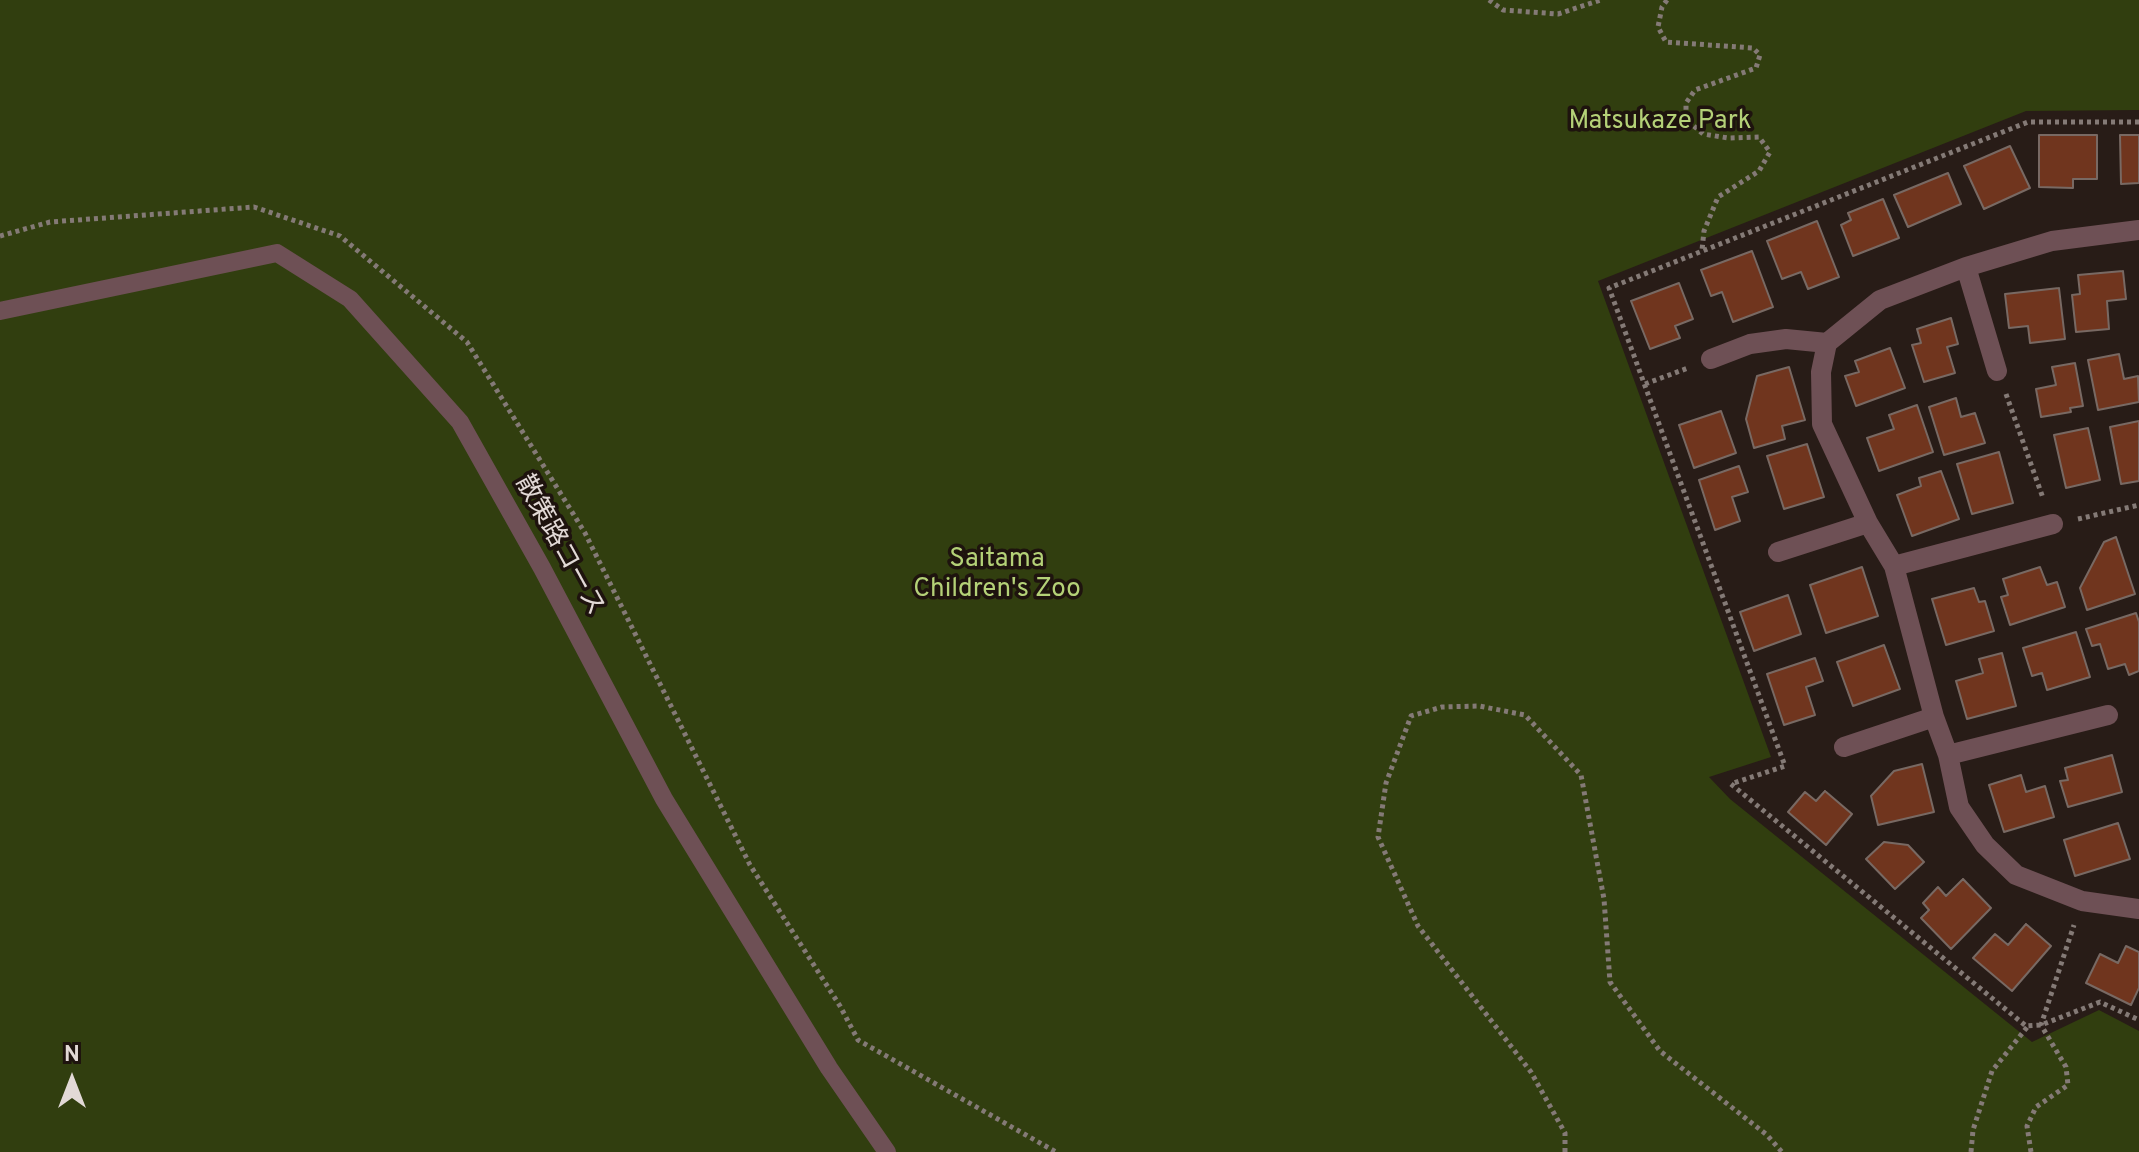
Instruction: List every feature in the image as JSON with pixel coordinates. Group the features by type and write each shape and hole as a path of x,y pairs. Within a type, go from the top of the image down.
{"street":[{"path":"2139,230 2052,241 1966,267 1880,300 1827,343 1821,372 1822,424 1868,523 1894,566 1934,717 1948,755 1959,807 1985,845 2016,875 2082,901 2139,909"},
{"path":"1966,267 1997,371"},
{"path":"1711,359 1750,344 1786,339 1827,343"},
{"path":"1778,552 1868,523"},
{"path":"1894,566 2053,524"},
{"path":"1948,755 2108,715"},
{"path":"1844,747 1934,717"}],"lane":[{"name":"散策路コース","path":"0,311 277,253 350,299 460,422 542,568 664,799 829,1068 887,1152"}],"path":[{"path":"1489,0 1503,10 1558,14 1601,0"},
{"path":"1667,0 1662,7 1658,27 1666,42 1753,48 1760,55 1756,68 1695,90 1686,103 1686,119 1703,134 1728,138 1759,137 1770,152 1759,171 1718,197 1704,231 1702,250"},
{"path":"1645,384 1711,359"},
{"path":"1997,371 2053,524 2139,505"},
{"path":"1565,1152 1565,1133 1531,1072 1418,926 1378,837 1386,783 1411,716 1442,707 1479,706 1525,715 1581,775 1604,899 1610,982 1660,1051 1767,1135 1782,1152"},
{"path":"2031,1152 2027,1126 2036,1107 2068,1085 2066,1067 2041,1025 2082,901"},
{"path":"1971,1152 1973,1130 1992,1071 2026,1026 2041,1025 2100,1002 2139,1020"}],"green space":[{"name":"Saitama Children's Zoo","path":"0,0 2139,0 2139,110 2026,111 1598,281 1771,757 1709,777 1730,799 2032,1042 2099,1010 2139,1031 2139,1152 0,1152"}],"building":[{"path":"2039,135 2097,135 2097,179 2073,179 2073,188 2039,187"},
{"path":"2120,135 2139,135 2139,183 2121,184"},
{"path":"2010,146 2030,188 1984,209 1964,166"},
{"path":"1948,173 1961,204 1908,227 1894,195"},
{"path":"1883,199 1899,238 1853,256 1841,225 1851,220 1848,213"},
{"path":"1817,221 1839,277 1808,289 1801,272 1782,279 1767,241"},
{"path":"1752,251 1773,307 1733,322 1722,292 1711,296 1701,270"},
{"path":"2123,271 2126,299 2107,301 2109,329 2076,332 2072,295 2080,294 2078,275"},
{"path":"1679,283 1693,319 1675,326 1680,338 1650,349 1631,301"},
{"path":"2059,288 2065,339 2030,343 2028,326 2009,328 2005,294"},
{"path":"1951,318 1958,344 1947,347 1955,373 1924,382 1912,345 1921,343 1917,329"},
{"path":"1890,348 1905,388 1856,406 1845,376 1859,372 1855,361"},
{"path":"2119,354 2124,379 2138,376 2139,402 2098,410 2088,360"},
{"path":"2075,363 2083,406 2070,408 2071,412 2041,417 2036,389 2056,385 2052,367"},
{"path":"1789,367 1805,420 1782,426 1785,439 1754,448 1746,419 1757,376"},
{"path":"1956,398 1961,417 1975,413 1985,443 1944,455 1929,407"},
{"path":"1917,405 1933,452 1879,471 1867,438 1894,429 1889,415"},
{"path":"1721,411 1736,453 1694,468 1679,425"},
{"path":"2139,421 2139,481 2121,484 2110,427"},
{"path":"2088,428 2100,480 2066,488 2054,435"},
{"path":"1807,444 1824,497 1784,509 1767,456"},
{"path":"1999,452 2013,503 1972,514 1957,464"},
{"path":"1739,466 1748,492 1732,497 1740,521 1715,530 1699,480"},
{"path":"1941,471 1959,519 1912,536 1897,495 1921,486 1919,478"},
{"path":"2116,537 2135,594 2087,610 2080,588 2104,542"},
{"path":"1862,567 1878,616 1826,633 1810,585"},
{"path":"2040,567 2047,585 2057,582 2065,607 2010,625 2001,597 2008,595 2003,579"},
{"path":"1974,588 1979,602 1985,601 1994,631 1946,645 1932,599"},
{"path":"1788,595 1801,634 1754,651 1740,612"},
{"path":"2136,613 2139,622 2139,671 2129,675 2125,664 2108,669 2100,644 2092,646 2086,629"},
{"path":"2076,632 2090,677 2047,690 2042,673 2032,676 2023,648"},
{"path":"1884,645 1900,689 1853,706 1837,662"},
{"path":"2002,653 2016,706 1967,719 1956,681 1983,673 1979,659"},
{"path":"1815,658 1823,681 1806,687 1815,715 1784,725 1767,674"},
{"path":"2112,755 2122,792 2068,807 2060,781 2068,780 2065,768"},
{"path":"1922,764 1934,812 1878,825 1871,796 1894,771"},
{"path":"2021,775 2026,792 2045,786 2054,817 2004,832 1989,785"},
{"path":"1825,791 1852,814 1826,845 1788,812 1805,792 1816,801"},
{"path":"2118,823 2130,859 2075,876 2064,840"},
{"path":"1884,842 1908,845 1924,862 1895,889 1866,859"},
{"path":"1963,879 1991,908 1951,949 1921,918 1929,910 1923,903 1938,887 1946,896"},
{"path":"2026,924 2051,946 2012,991 1973,958 1995,934 2008,945"},
{"path":"2126,946 2139,952 2139,988 2131,1005 2086,983 2100,954 2118,963"}],"park label":[{"name":"Matsukaze Park","path":"1660,123"}]}
